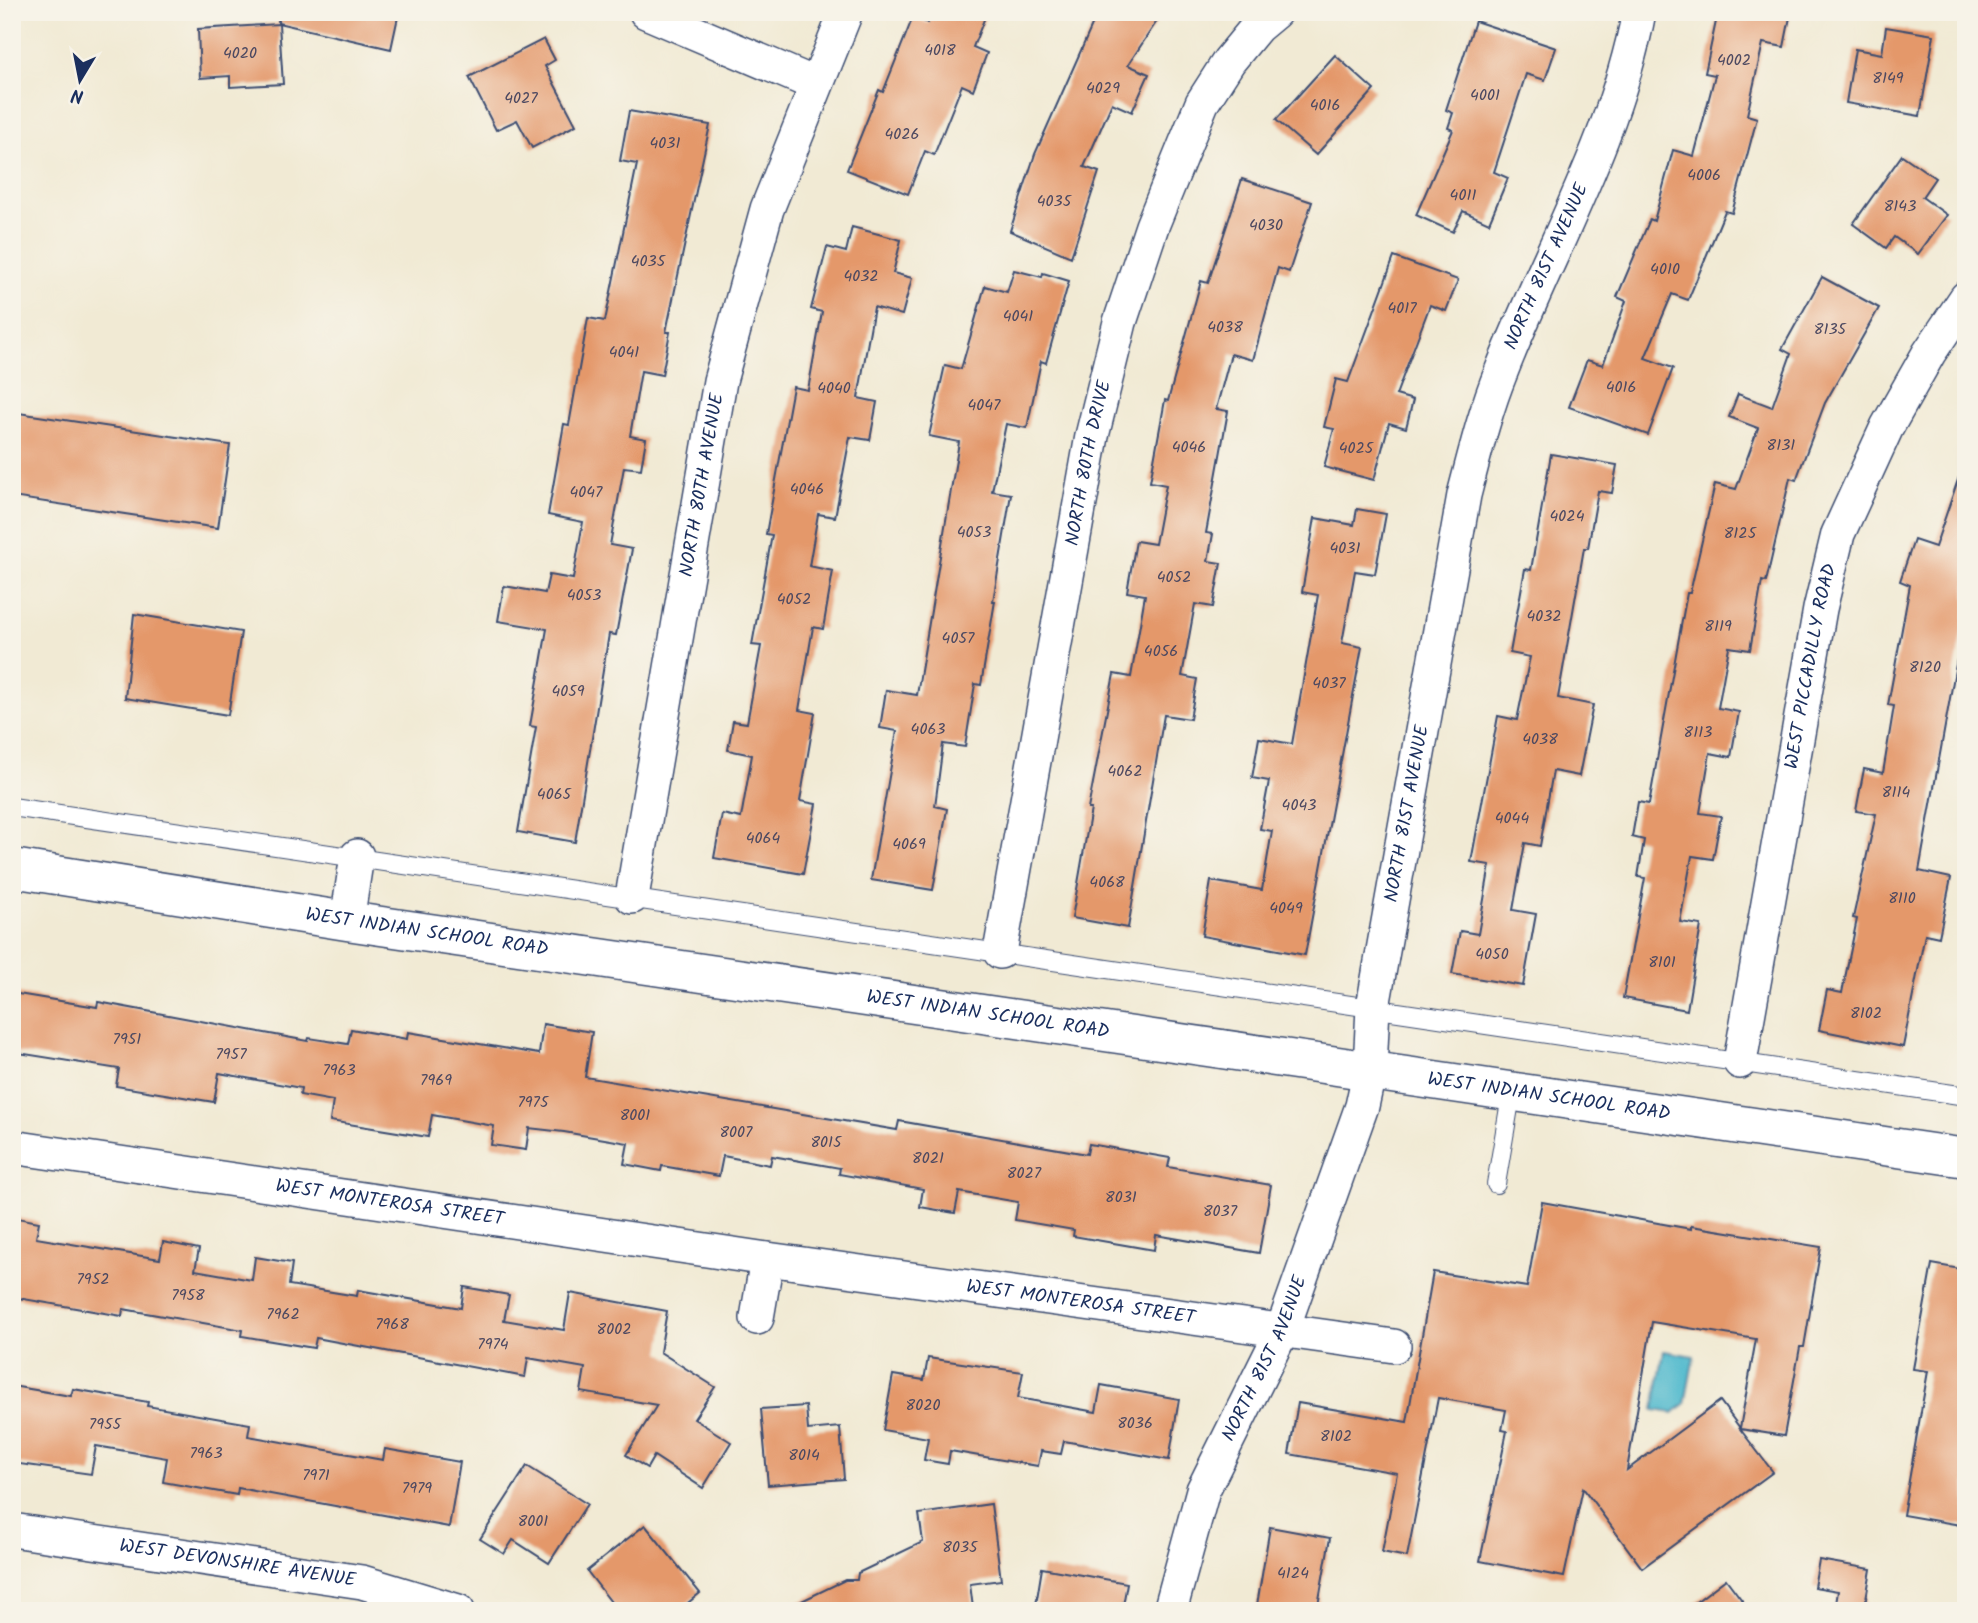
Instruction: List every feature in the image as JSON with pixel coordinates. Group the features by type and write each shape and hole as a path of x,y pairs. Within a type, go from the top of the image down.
{"main road":[{"name":"WEST INDIAN SCHOOL ROAD","path":"12,867 347,921 1966,1158"}],"street":[{"path":"646,12 816,84"},
{"name":"NORTH 80TH AVENUE","path":"632,897 720,380 767,209 846,12"},
{"name":"NORTH 80TH DRIVE","path":"1000,952 1092,436 1120,322 1152,226 1202,103 1229,61 1256,27 1275,12"},
{"name":"NORTH 81ST AVENUE","path":"1170,1611 1203,1490 1282,1331 1362,1106 1370,1069 1373,1007 1462,507 1480,430 1500,372 1601,141 1623,78 1639,12"},
{"name":"WEST PICCADILLY ROAD","path":"1740,1062 1820,609 1838,534 1887,427 1929,353 1966,298"},
{"path":"347,921 357,856"},
{"name":"WEST MONTEROSA STREET","path":"12,1147 767,1259 1394,1346"},
{"path":"757,1318 767,1259"},
{"name":"WEST DEVONSHIRE AVENUE","path":"12,1530 362,1582 458,1611"}],"lane":[{"path":"12,807 1966,1096"},
{"path":"1496,1184 1512,1090"}],"water":[{"path":"1664,1351 1694,1356 1685,1404 1673,1413 1654,1410"}],"building":[{"path":"279,12 399,12 391,49 278,23"},
{"path":"932,12 987,12 973,47 987,53 973,90 962,85 934,155 925,151 908,194 847,170 879,90 883,92 913,17 928,23"},
{"path":"1098,12 1163,12 1128,65 1149,74 1132,112 1112,103 1084,167 1099,172 1071,257 1010,231 1035,154"},
{"path":"1718,12 1791,12 1784,47 1763,43 1747,115 1757,118 1732,213 1725,211 1688,300 1672,294 1645,358 1673,368 1648,435 1569,407 1587,360 1603,365 1626,301 1617,297 1650,219 1654,221 1673,150 1694,156 1715,75 1705,73"},
{"path":"1475,21 1556,48 1545,80 1526,74 1494,172 1508,178 1489,223 1463,211 1453,232 1416,215 1453,130 1448,128 1453,113 1446,110"},
{"path":"279,24 283,84 230,87 230,76 200,78 198,29"},
{"path":"1886,27 1934,35 1920,116 1846,103 1855,49 1882,54"},
{"path":"544,39 555,60 545,66 576,125 532,148 517,120 496,130 469,77"},
{"path":"1335,55 1374,90 1316,155 1276,120"},
{"path":"629,111 710,125 666,332 670,332 662,375 641,371 630,436 646,439 641,469 624,467 610,545 632,549 616,635 609,634 575,842 518,832 536,727 530,726 547,629 498,621 504,586 545,593 549,575 573,579 583,522 548,515 564,424 569,425 588,318 605,321 637,164 620,161"},
{"path":"1902,155 1935,178 1922,197 1947,215 1918,254 1894,237 1886,248 1853,224"},
{"path":"1242,179 1312,202 1289,272 1278,268 1253,360 1231,354 1216,409 1228,411 1206,533 1213,534 1208,561 1221,563 1213,607 1195,604 1182,676 1197,679 1190,719 1164,715 1128,928 1072,918 1091,809 1088,809 1114,674 1131,677 1145,595 1127,592 1136,541 1155,544 1166,485 1150,482 1165,400 1168,401 1201,281 1208,283"},
{"path":"852,227 901,240 893,273 912,278 902,315 874,307 858,398 877,402 870,440 850,437 835,517 818,514 809,566 833,571 823,629 813,627 799,710 815,713 800,801 816,804 803,874 714,858 722,814 741,818 752,755 728,750 733,721 747,723 761,646 752,645 772,535 766,534 793,387 808,390 822,312 811,309 827,247 846,252"},
{"path":"1394,257 1458,280 1446,311 1430,305 1396,395 1413,400 1406,428 1389,423 1374,480 1324,467 1334,429 1324,427 1336,379 1348,382"},
{"path":"1014,270 1042,277 1043,273 1069,281 1046,363 1041,361 1027,428 1006,424 992,491 1011,494 995,601 981,685 975,684 965,747 943,744 935,806 947,809 933,890 871,880 897,731 880,728 886,690 917,695 959,442 929,436 945,365 961,369 985,286 1007,292"},
{"path":"1822,277 1879,308 1825,403 1796,480 1790,478 1766,582 1762,581 1750,650 1729,647 1718,708 1739,712 1731,757 1710,753 1700,813 1721,816 1713,859 1692,856 1680,922 1701,925 1687,1010 1623,998 1645,878 1638,877 1644,840 1632,837 1638,802 1649,804 1687,593 1690,593 1715,484 1736,489 1758,428 1729,417 1738,394 1772,407 1791,354 1782,349"},
{"path":"12,412 230,445 218,528 12,497"},
{"path":"1551,454 1617,465 1612,493 1598,491 1588,548 1584,548 1558,698 1593,705 1579,776 1553,771 1540,846 1525,843 1513,910 1536,914 1523,986 1452,974 1460,931 1478,934 1490,865 1471,862 1498,716 1517,720 1530,657 1510,653 1525,569 1531,570"},
{"path":"1961,471 1966,472 1966,609 1919,871 1951,878 1939,937 1925,934 1903,1047 1819,1030 1827,990 1842,993 1857,919 1853,918 1876,814 1856,811 1864,769 1883,773 1894,706 1888,705 1910,585 1900,581 1914,540 1935,547"},
{"path":"1357,509 1386,514 1375,574 1355,571 1342,643 1362,647 1305,955 1202,936 1211,881 1262,890 1272,831 1260,829 1269,781 1252,778 1259,738 1292,744 1318,595 1302,592 1315,518 1354,525"},
{"path":"134,614 241,632 228,715 125,698"},
{"path":"12,993 97,1007 98,1002 308,1041 309,1038 348,1044 351,1029 407,1039 408,1032 539,1054 543,1024 592,1032 585,1077 897,1130 899,1121 1087,1154 1089,1144 1170,1158 1168,1167 1271,1185 1259,1253 1156,1235 1154,1250 1073,1236 1074,1230 1015,1220 1018,1202 959,1192 955,1213 920,1207 923,1189 839,1174 840,1168 772,1156 770,1165 723,1156 719,1176 662,1166 661,1171 624,1164 628,1143 564,1132 529,1128 526,1150 491,1145 494,1126 432,1115 428,1137 330,1121 333,1101 300,1095 301,1088 219,1073 214,1102 116,1086 119,1069 12,1052"},
{"path":"1542,1202 1691,1229 1691,1226 1821,1247 1804,1347 1800,1347 1784,1436 1740,1429 1773,1472 1642,1568 1583,1488 1564,1577 1480,1561 1507,1431 1502,1430 1506,1410 1438,1398 1407,1557 1382,1552 1397,1473 1289,1454 1298,1403 1407,1422 1433,1272 1527,1287","holes":["1652,1322 1756,1339 1740,1428 1720,1401 1627,1470"]},
{"path":"12,1217 39,1222 36,1238 160,1259 163,1242 199,1249 195,1270 252,1280 255,1257 292,1263 289,1285 357,1296 358,1290 461,1308 464,1287 509,1295 504,1320 564,1330 570,1293 667,1311 660,1352 715,1387 694,1419 731,1442 703,1488 654,1456 647,1468 626,1455 657,1405 581,1392 585,1368 528,1358 525,1377 316,1338 314,1348 242,1336 243,1330 123,1309 122,1316 12,1297"},
{"path":"1932,1264 1966,1270 1966,1526 1903,1515 1928,1371 1913,1369"},
{"path":"928,1358 1023,1372 1018,1398 1096,1412 1101,1385 1179,1399 1169,1460 1064,1441 1061,1454 1041,1451 1038,1466 950,1451 948,1464 924,1460 928,1438 883,1430 893,1375 924,1380"},
{"path":"12,1386 71,1396 73,1389 148,1402 147,1406 250,1424 248,1436 383,1460 385,1449 460,1462 449,1527 238,1488 237,1495 163,1482 167,1458 96,1446 91,1474 12,1463"},
{"path":"806,1406 808,1430 840,1427 844,1479 768,1485 761,1409"},
{"path":"527,1466 587,1504 549,1563 513,1540 504,1554 480,1539"},
{"path":"991,1504 1001,1580 970,1584 973,1608 781,1611 845,1580 857,1580 858,1573 923,1542 919,1514"},
{"path":"645,1525 700,1593 678,1611 618,1611 587,1571"},
{"path":"1270,1527 1330,1538 1317,1611 1256,1611"},
{"path":"1819,1560 1871,1569 1864,1611 1835,1611 1838,1591 1814,1587"},
{"path":"1042,1568 1127,1583 1122,1611 1035,1611"},
{"path":"1726,1579 1750,1611 1684,1611"}]}
